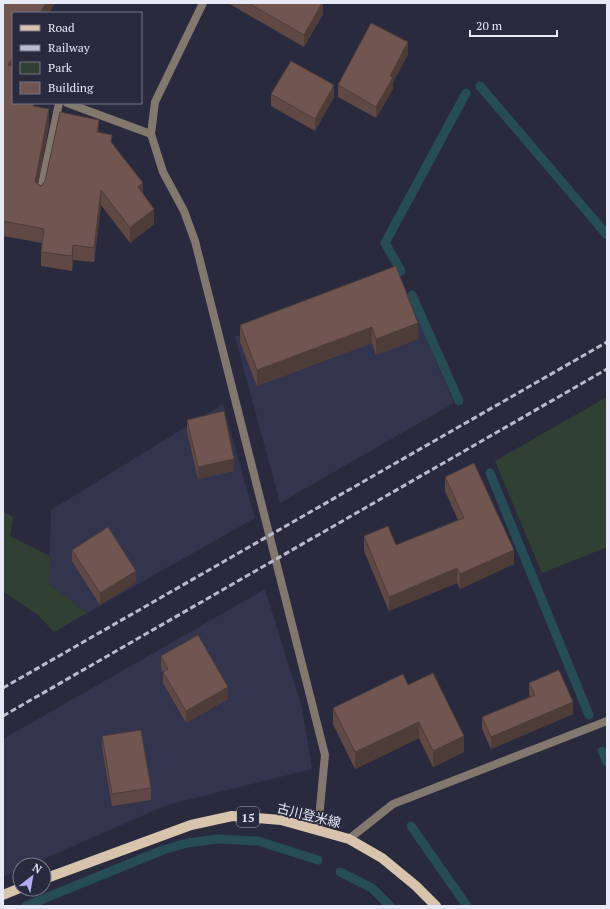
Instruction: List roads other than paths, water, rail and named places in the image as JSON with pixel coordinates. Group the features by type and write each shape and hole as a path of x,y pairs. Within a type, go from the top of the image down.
{"main road":[{"name":"古川登米線","path":"52,876 191,825 232,816 281,820 349,838 382,858 416,886 436,906"}],"street":[{"path":"202,3 155,102 151,134 163,172 184,211 195,241 325,755 318,829"},
{"path":"40,195 59,104"},
{"path":"70,104 151,134"},
{"path":"349,838 393,804 607,721"}],"waterway":[{"path":"480,86 607,235"},
{"path":"401,271 385,243 466,93"},
{"path":"412,295 459,401"},
{"path":"490,473 589,715"},
{"path":"602,751 607,762"},
{"path":"411,826 467,906"},
{"path":"26,906 163,850 187,843 218,839 258,841 318,860"},
{"path":"340,872 372,888 390,906"}],"railway":[{"path":"3,688 607,342"},
{"path":"3,716 607,369"}]}
